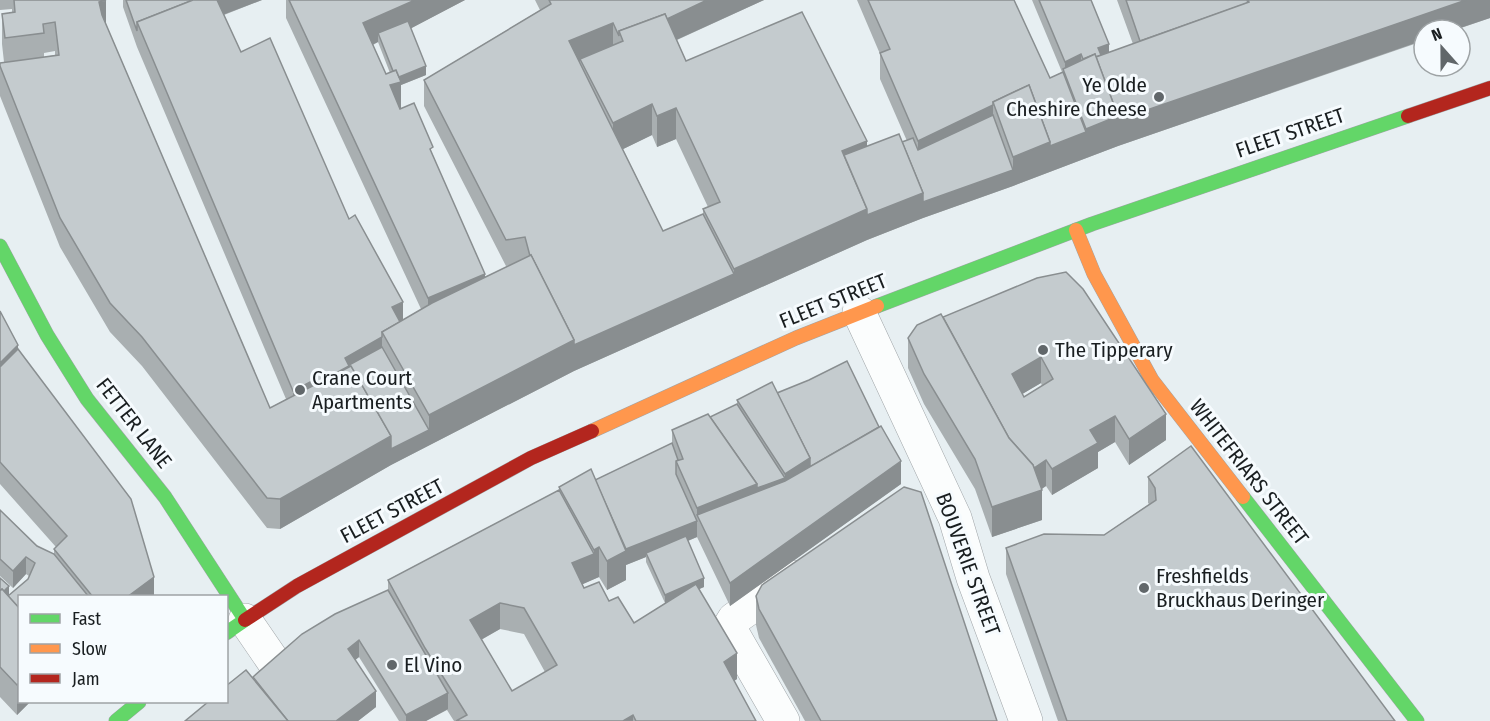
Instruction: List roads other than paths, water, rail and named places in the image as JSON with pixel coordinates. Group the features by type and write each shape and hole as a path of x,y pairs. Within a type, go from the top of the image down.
{"street":[{"name":"FLEET STREET","path":"236,626 297,586 531,458 657,399 859,312 1076,230 1305,149 1490,88"},
{"name":"WHITEFRIARS STREET","path":"1076,230 1094,274 1152,380 1417,721"},
{"name":"FETTER LANE","path":"0,246 47,335 87,399 165,497 219,595"},
{"name":"BOUVERIE STREET","path":"859,312 956,518 973,578 1026,721"},
{"path":"908,494 937,479"},
{"path":"783,721 729,627 734,619 821,556"},
{"name":"FETTER LANE","path":"228,611 236,626"},
{"path":"236,626 280,671"},
{"path":"116,721 138,703"}],"place":[{"name":"Ye Olde Cheshire Cheese","path":"1159,97"},
{"name":"The Tipperary","path":"1043,350"},
{"name":"Crane Court Apartments","path":"300,390"},
{"name":"Freshfields Bruckhaus Deringer","path":"1144,588"},
{"name":"El Vino","path":"392,665"}]}
